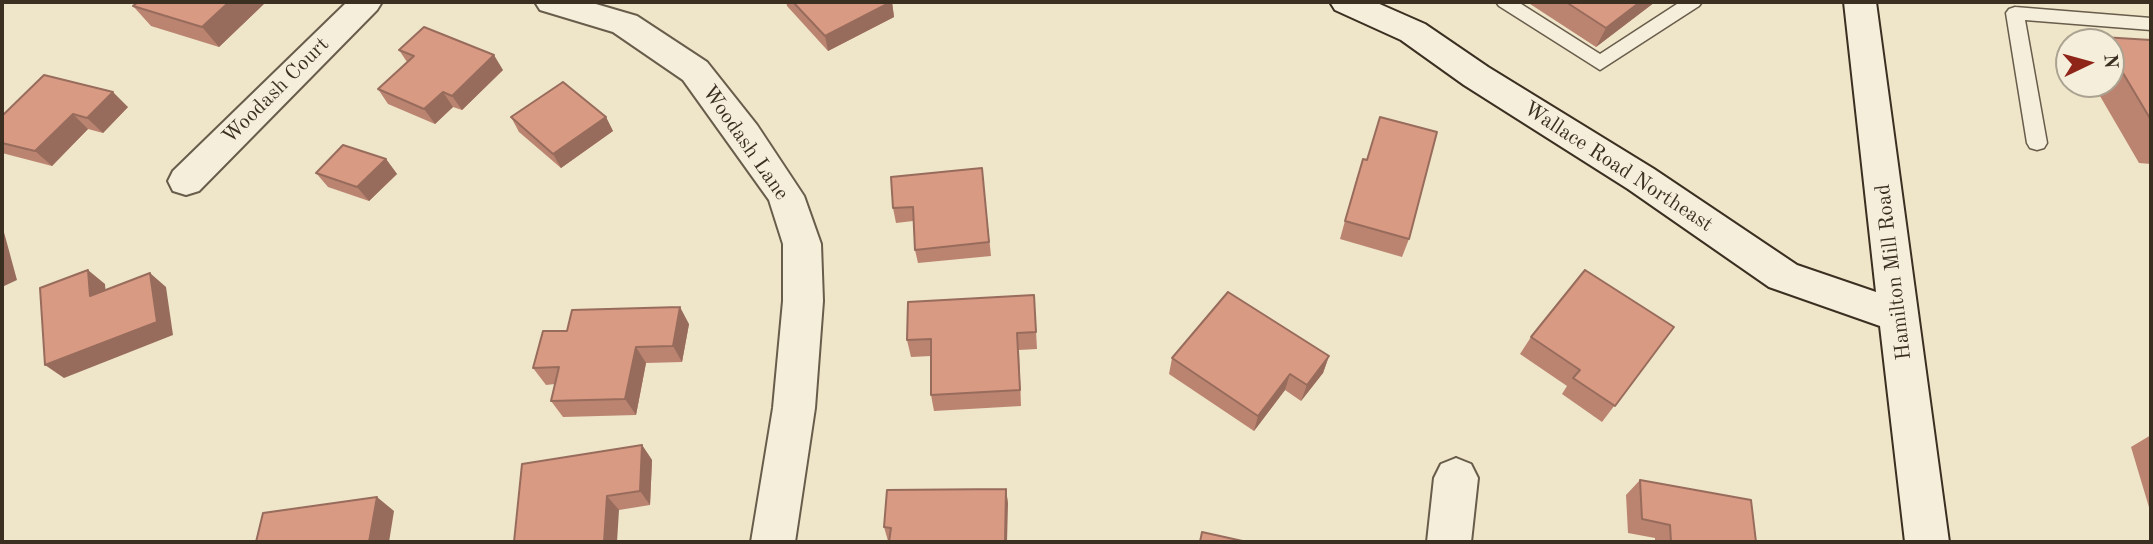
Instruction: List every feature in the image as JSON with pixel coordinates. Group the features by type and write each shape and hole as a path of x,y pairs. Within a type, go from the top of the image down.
{"street":[{"name":"Woodash Court","path":"186,181 366,2"},
{"name":"Woodash Lane","path":"551,2 625,24 695,71 786,196 802,244 803,301 794,408 772,542"},
{"name":"Wallace Road Northeast","path":"1346,2 1413,32 1476,76 1641,179 1783,276 1835,296 1899,315"},
{"name":"Hamilton Mill Road","path":"1860,2 1927,542"},
{"path":"1449,542 1457,478"}],"lane":[{"path":"1505,2 1600,63 1693,2"},
{"path":"2014,9 2015,13 2151,24"},
{"path":"2014,9 2038,143"}],"building":[{"path":"138,2 229,2 202,27 133,6"},
{"path":"793,2 891,2 825,36"},
{"path":"1566,2 1640,2 1606,28"},
{"path":"424,27 494,55 452,96 443,92 424,109 378,89 414,56 399,50"},
{"path":"2125,38 2151,40 2151,120 2125,76"},
{"path":"44,75 113,92 87,118 73,114 35,151 2,143 2,116"},
{"path":"563,82 606,117 553,154 511,117"},
{"path":"1380,117 1437,132 1409,239 1345,221 1363,159 1367,160"},
{"path":"343,145 386,159 357,187 316,173"},
{"path":"982,168 989,242 915,250 913,207 893,208 891,177"},
{"path":"88,270 90,296 150,273 157,322 45,365 40,288"},
{"path":"1585,270 1674,327 1615,406 1573,378 1580,370 1531,337"},
{"path":"1228,292 1329,356 1307,385 1290,374 1258,416 1172,358"},
{"path":"1034,295 1036,332 1017,333 1020,390 931,395 931,339 907,340 908,302"},
{"path":"680,307 673,346 636,347 625,399 551,401 559,367 533,368 543,331 567,331 572,310"},
{"path":"642,445 640,491 607,496 604,542 514,542 522,464"},
{"path":"1640,480 1751,500 1756,542 1671,542 1670,525 1642,519"},
{"path":"1006,489 1005,542 889,542 891,528 884,527 887,490"},
{"path":"377,497 369,542 256,542 263,513"},
{"path":"1202,532 1247,542 1200,542"}]}
